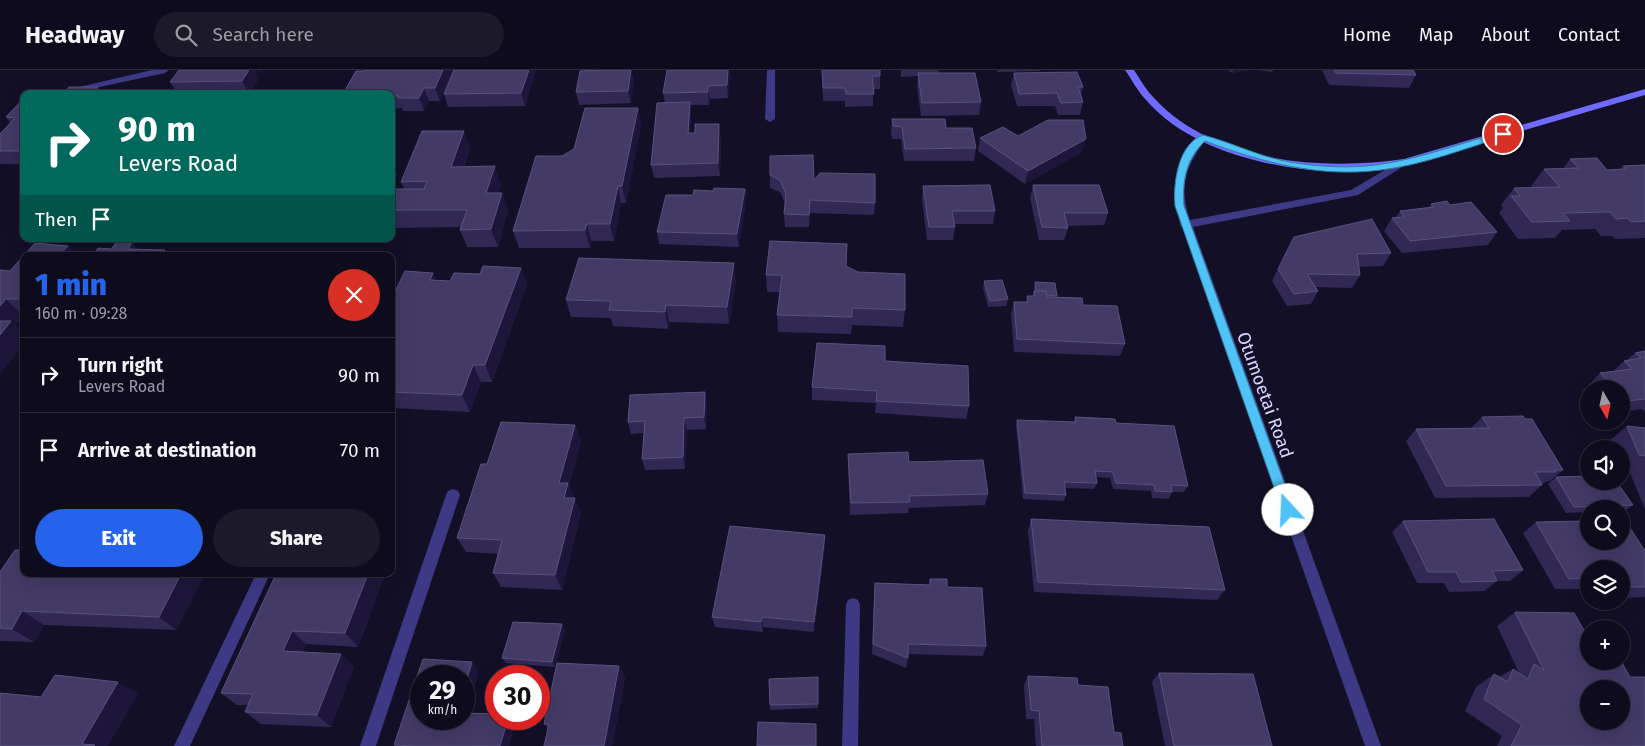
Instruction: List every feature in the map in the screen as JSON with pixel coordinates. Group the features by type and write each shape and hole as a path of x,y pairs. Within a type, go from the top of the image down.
{"street":[{"path":"72,90 165,70"},
{"path":"770,118 771,70"},
{"path":"1129,70 1141,90 1154,104 1173,119 1203,137 1252,156 1291,165 1353,169 1381,167 1405,162 1645,92"},
{"name":"Otumoetai Road","path":"1203,137 1189,151 1180,177 1178,191 1185,226 1373,746"},
{"path":"1185,226 1354,193 1405,162"},
{"path":"368,746 453,495"},
{"path":"182,746 261,577"},
{"path":"850,746 853,605"}],"building":[{"path":"179,70 249,70 242,81 170,82"},
{"path":"443,70 435,88 424,88 419,98 398,98 399,96 395,96 395,90 345,90 356,71"},
{"path":"454,70 529,70 521,93 444,94"},
{"path":"631,70 628,91 576,92 580,71"},
{"path":"667,70 728,70 727,85 708,86 708,92 663,93"},
{"path":"822,70 880,70 880,76 872,76 874,94 846,94 845,88 823,88"},
{"path":"1334,70 1413,70 1416,75 1336,73"},
{"path":"1077,72 1083,87 1078,87 1083,102 1061,103 1057,93 1019,94 1014,73"},
{"path":"918,73 975,73 981,102 922,103"},
{"path":"69,87 98,87 96,90 66,90"},
{"path":"20,102 20,151 0,151 0,134 15,118 6,117"},
{"path":"690,102 688,133 695,133 695,124 719,124 718,163 651,165 657,103"},
{"path":"585,108 638,108 622,186 618,186 610,224 587,224 585,230 513,231 536,156 562,156 574,149"},
{"path":"892,119 945,119 946,128 972,128 976,148 905,149 902,127 893,126"},
{"path":"1048,120 1083,120 1086,139 1028,171 980,138 1003,127 1018,136"},
{"path":"422,131 464,131 451,167 495,166 486,193 502,193 491,229 460,230 467,210 395,210 395,189 424,189 427,181 401,182"},
{"path":"813,155 814,180 820,173 875,174 875,203 810,200 809,215 784,214 786,194 780,180 770,175 770,156"},
{"path":"1597,158 1607,170 1626,169 1623,166 1645,165 1645,221 1631,222 1628,218 1616,219 1610,212 1563,213 1570,221 1532,222 1511,196 1520,196 1514,188 1560,187 1544,169 1579,168 1570,159"},
{"path":"990,185 995,211 952,211 955,227 929,227 923,186"},
{"path":"1033,185 1099,185 1108,213 1064,213 1068,228 1042,227"},
{"path":"714,188 745,189 737,234 657,232 666,195 693,195 694,190 713,191"},
{"path":"1447,201 1450,205 1471,202 1497,232 1410,241 1392,218 1404,217 1400,211 1434,207 1431,204"},
{"path":"1372,219 1391,253 1357,254 1360,275 1307,274 1318,291 1294,294 1278,269 1294,237"},
{"path":"770,241 847,244 846,266 858,272 905,274 905,310 852,308 852,317 777,315 782,275 766,275"},
{"path":"117,242 132,242 128,249 165,250 164,252 95,252 98,248 111,249"},
{"path":"35,243 68,246 63,252 27,252"},
{"path":"579,258 734,263 727,307 666,305 665,312 609,310 611,301 566,300"},
{"path":"20,260 20,299 6,299 0,306 0,270 10,271"},
{"path":"483,266 521,268 485,365 473,365 462,395 395,392 395,292 405,271 433,273 430,280 450,281 454,273 480,274"},
{"path":"1002,280 1008,299 990,301 984,281"},
{"path":"1035,282 1055,283 1057,296 1047,295 1046,291 1036,291"},
{"path":"1034,291 1046,291 1047,297 1082,298 1083,305 1117,306 1125,344 1017,339 1014,302 1028,302 1027,296 1034,296"},
{"path":"0,321 11,321 0,335"},
{"path":"817,343 885,346 885,361 968,366 969,406 876,401 877,391 812,387"},
{"path":"1645,351 1645,399 1630,401 1630,380 1607,380 1600,373 1632,369 1624,361 1641,358 1635,353"},
{"path":"705,392 704,417 684,418 683,457 642,459 645,421 628,422 630,395"},
{"path":"1523,416 1525,419 1532,419 1563,470 1535,472 1542,485 1446,486 1416,429 1489,428 1482,417"},
{"path":"1075,417 1115,419 1116,423 1174,426 1188,486 1171,485 1172,492 1155,491 1154,485 1116,483 1113,472 1095,471 1097,483 1064,482 1066,495 1025,493 1017,420 1076,422"},
{"path":"501,422 575,425 559,483 568,483 564,498 575,498 555,575 493,573 502,540 457,538 481,464 487,464"},
{"path":"1630,426 1645,428 1645,456 1639,455 1629,430"},
{"path":"908,452 909,462 983,460 988,494 909,496 910,502 851,503 848,454"},
{"path":"1580,476 1580,490 1622,490 1629,500 1580,500 1580,507 1574,507 1556,477"},
{"path":"1031,519 1209,527 1225,590 1038,582"},
{"path":"1494,519 1523,570 1492,571 1497,581 1461,582 1456,572 1428,572 1403,521"},
{"path":"1580,521 1580,550 1630,550 1630,528 1645,551 1645,587 1630,587 1630,560 1580,560 1580,578 1569,579 1536,522"},
{"path":"730,526 825,535 814,622 762,617 761,622 712,617"},
{"path":"15,550 20,550 20,577 179,577 159,617 22,611 12,629 0,628 0,572"},
{"path":"275,577 367,577 345,633 292,631 283,651 341,654 317,715 245,712 253,694 221,693"},
{"path":"930,579 947,579 947,587 982,588 986,646 908,644 908,658 873,644 875,583 930,585"},
{"path":"1515,612 1574,613 1580,623 1580,670 1626,670 1630,677 1645,677 1645,746 1511,746 1522,725 1484,699 1494,674 1508,682 1513,669 1528,679 1534,664 1544,670"},
{"path":"513,622 562,624 552,662 502,658"},
{"path":"423,659 472,662 471,665 421,665"},
{"path":"557,663 619,666 604,746 544,746 548,730 550,730 550,696"},
{"path":"1159,673 1253,674 1272,746 1174,746"},
{"path":"55,675 118,682 82,744 95,745 0,746 0,693 41,697"},
{"path":"1028,676 1077,678 1078,685 1108,687 1114,732 1121,733 1123,746 1042,746 1039,711 1031,710"},
{"path":"818,677 818,704 770,705 769,679"},
{"path":"410,698 410,730 475,730 475,713 485,714 485,730 505,730 500,746 394,745"},
{"path":"758,722 816,724 816,746 757,746"}],"route":[{"path":"1288,510 1185,226 1178,191 1180,177 1189,151 1203,137 1222,146 1252,156 1291,165 1326,169 1353,169 1381,167 1405,162 1503,134"}]}
